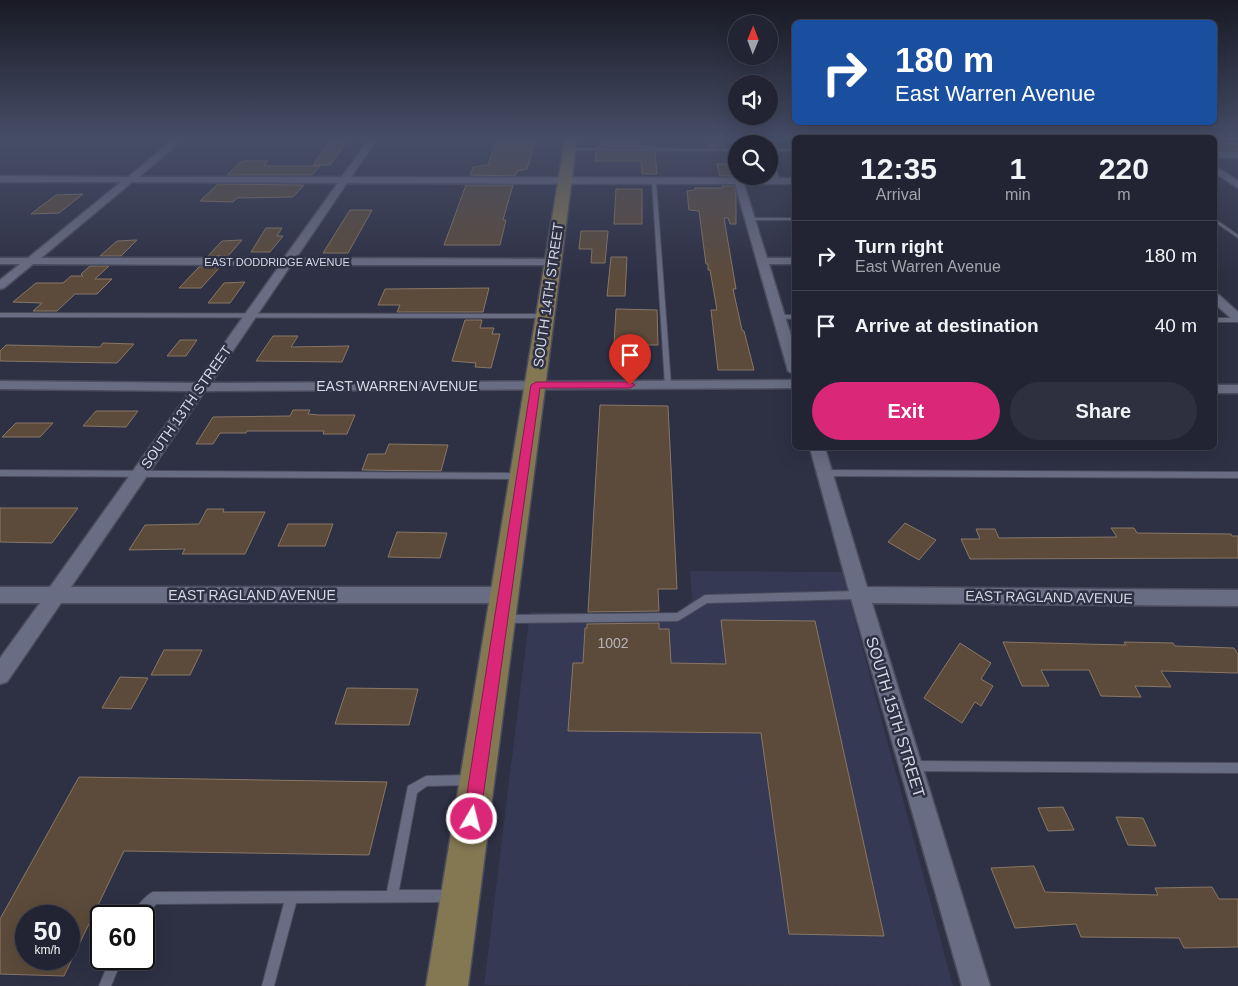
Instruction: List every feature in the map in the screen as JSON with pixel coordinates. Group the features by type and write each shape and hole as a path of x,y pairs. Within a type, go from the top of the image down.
{"main road":[{"name":"SOUTH 14TH STREET","path":"447,986 564,185"}],"street":[{"path":"0,286 123,185"},
{"name":"SOUTH 13TH STREET","path":"0,675 342,185"},
{"path":"740,185 792,360"},
{"name":"EAST DODDRIDGE AVENUE","path":"0,261 553,262"},
{"path":"763,261 792,261"},
{"path":"1217,300 1238,319"},
{"name":"EAST WARREN AVENUE","path":"0,385 200,388 792,384"},
{"path":"1217,389 1238,389"},
{"name":"SOUTH 15TH STREET","path":"818,450 976,986"},
{"name":"EAST RAGLAND AVENUE","path":"0,595 503,607"},
{"name":"EAST RAGLAND AVENUE","path":"859,595 1238,598"}],"lane":[{"path":"654,185 668,385"},
{"path":"750,218 792,219"},
{"path":"1217,221 1238,237"},
{"path":"0,315 546,316"},
{"path":"780,317 792,317"},
{"path":"1217,320 1238,319"},
{"path":"0,473 522,476"},
{"path":"824,473 1238,475"},
{"path":"503,607 678,617 705,599 859,595"},
{"path":"911,766 1238,768"},
{"path":"392,897 412,790 426,781 477,780"},
{"path":"148,905 154,898 460,896"},
{"path":"268,986 292,897"},
{"path":"105,986 112,970"}],"shaded area":[{"path":"690,571 842,572 953,986 484,985 530,612 676,614 692,600"}],"building":[{"path":"217,185 304,185 293,197 237,198 233,202 200,201"},
{"path":"466,185 513,185 503,220 506,220 500,245 444,245"},
{"path":"722,186 734,186 736,195 736,224 730,224 728,218 724,218 736,289 733,289 742,330 744,331 754,370 718,370 711,310 717,310 710,270 708,270 708,264 706,264 699,211 689,210 687,191 695,190 695,188 722,188"},
{"path":"616,189 642,189 642,224 614,224"},
{"path":"83,194 59,213 31,214 56,195"},
{"path":"350,210 372,210 348,253 323,253"},
{"path":"266,228 282,228 277,236 283,236 270,252 251,252"},
{"path":"581,231 608,231 605,263 591,263 592,249 579,249"},
{"path":"137,240 121,256 100,256 117,241"},
{"path":"242,240 228,256 208,256 222,241"},
{"path":"611,257 627,257 625,296 607,296"},
{"path":"90,266 109,266 95,279 112,279 97,294 75,294 57,311 33,311 42,303 13,302 36,283 63,283 71,276 83,276 81,274"},
{"path":"199,267 220,267 201,288 179,288"},
{"path":"245,282 230,303 208,303 224,283"},
{"path":"489,288 483,312 397,312 400,305 378,305 385,289"},
{"path":"616,309 657,310 658,345 614,345"},
{"path":"465,320 482,320 480,328 494,328 492,334 500,334 491,368 475,367 476,363 452,361"},
{"path":"273,336 298,336 291,347 349,346 342,362 256,361"},
{"path":"180,340 197,340 186,356 167,356"},
{"path":"103,343 134,344 117,363 0,361 0,351 6,345 100,347"},
{"path":"600,405 668,406 677,589 658,589 659,611 588,612"},
{"path":"293,410 310,410 308,414 318,415 355,415 347,434 323,434 324,431 247,431 246,433 220,433 213,444 196,444 213,417 290,416"},
{"path":"96,411 138,411 126,427 83,426"},
{"path":"16,423 53,423 40,437 2,437"},
{"path":"389,444 448,445 441,471 362,470 368,454 385,454"},
{"path":"0,508 78,508 52,543 0,542"},
{"path":"207,509 224,509 223,512 265,512 245,554 182,554 185,549 129,550 145,525 199,524"},
{"path":"905,523 936,540 919,560 888,542"},
{"path":"288,524 333,524 325,546 278,546"},
{"path":"1111,528 1134,528 1137,533 1231,534 1232,536 1238,536 1238,558 970,559 961,539 980,539 976,529 995,529 999,538 1117,537"},
{"path":"397,532 447,533 440,558 388,557"},
{"path":"721,620 815,621 884,936 789,934 761,733 568,731 573,663 583,663 585,628 587,628 587,624 659,623 659,629 669,629 671,663 726,664"},
{"path":"1003,642 1126,645 1124,642 1173,643 1175,646 1234,648 1238,654 1238,673 1161,671 1171,687 1135,686 1141,697 1101,696 1089,670 1041,670 1049,686 1022,686"},
{"path":"960,643 991,663 981,679 993,686 981,706 975,702 962,723 924,698"},
{"path":"164,650 202,650 190,675 151,675"},
{"path":"120,677 148,678 131,709 102,708"},
{"path":"347,688 418,689 409,725 335,724"},
{"path":"79,777 387,782 369,855 124,851 98,905 90,905 90,922 80,943 80,905 15,905 15,970 67,970 64,976 0,974 0,919"},
{"path":"1063,807 1074,830 1048,831 1038,808"},
{"path":"1116,817 1143,818 1156,846 1128,845"},
{"path":"1034,866 1045,892 1158,895 1155,888 1212,887 1219,899 1238,899 1238,947 1184,948 1179,938 1081,937 1076,924 1015,928 991,868"}],"route":[{"path":"472,819 536,385 630,385"}]}
